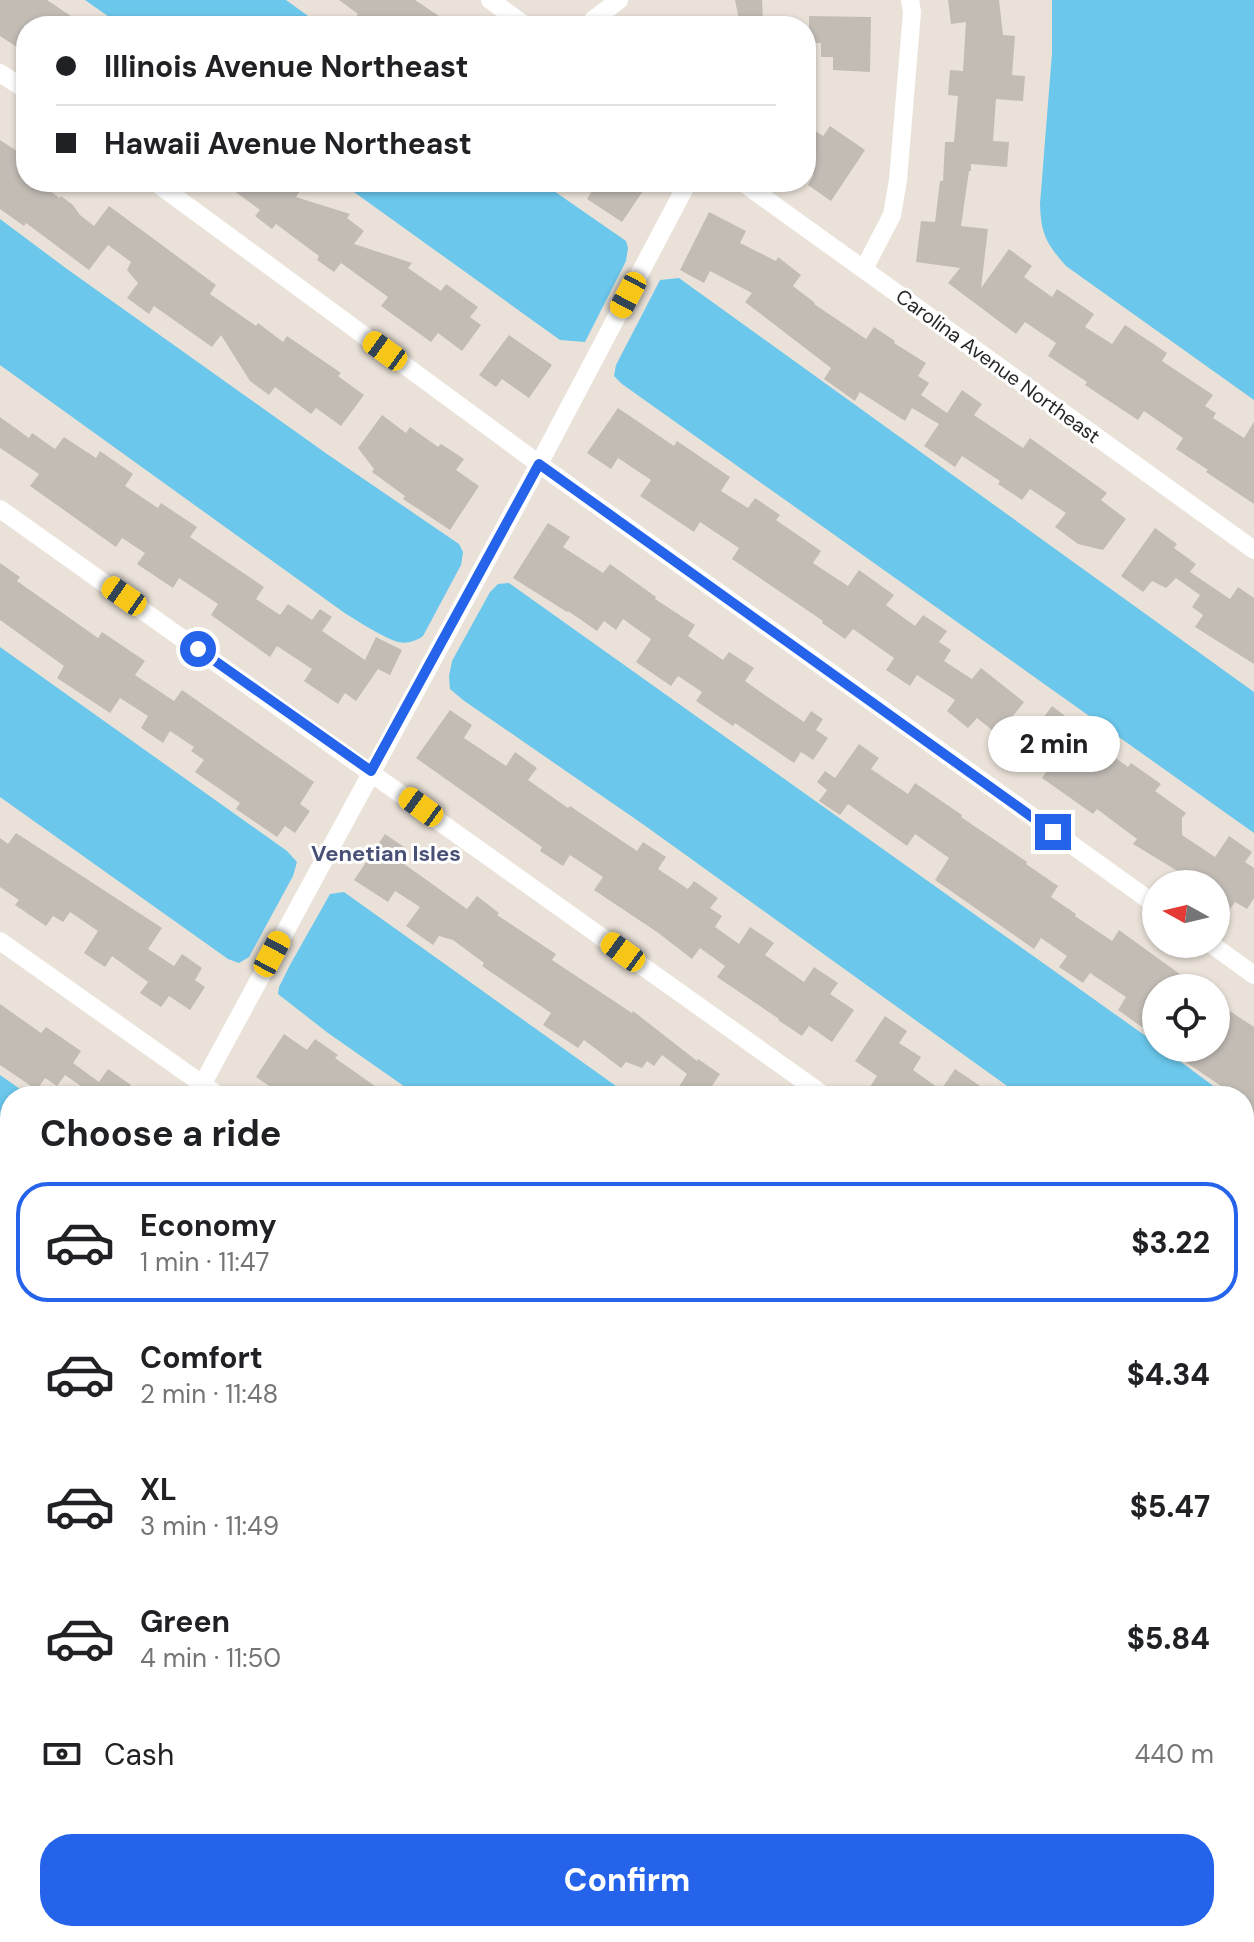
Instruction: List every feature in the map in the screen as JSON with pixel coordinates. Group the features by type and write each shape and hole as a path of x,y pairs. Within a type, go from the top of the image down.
{"street":[{"path":"490,0 512,16"},
{"path":"598,16 619,0"},
{"path":"864,269 892,215 898,180 912,12 910,0"},
{"path":"169,192 539,464 1142,895"},
{"path":"201,1086 539,464 683,192"},
{"name":"Carolina Avenue Northeast","path":"756,192 1254,550"},
{"path":"0,509 811,1086"},
{"path":"0,941 194,1086"},
{"path":"1230,958 1254,975"}],"water":[{"path":"85,0 286,0 308,16 108,16"},
{"path":"1052,0 1254,0 1254,400 1066,266 1046,238 1040,204 1052,53"},
{"path":"354,192 555,192 626,241 626,261 585,342 560,340"},
{"path":"0,219 327,454 459,544 463,552 461,565 423,636 412,642 398,642 346,614 0,365"},
{"path":"679,278 1254,692 1254,833 622,384 614,376 616,365 660,280"},
{"path":"509,583 1142,1033 1142,1062 1181,1062 1213,1086 1007,1086 450,689 452,661 490,592 498,584"},
{"path":"0,647 287,851 297,862 293,876 249,957 239,963 228,959 0,797"},
{"path":"344,892 616,1086 404,1086 278,994 290,965 330,894"},
{"path":"0,1075 16,1086 0,1086"}],"building":[{"path":"0,0 47,0 71,16 16,16 16,46 0,36"},
{"path":"339,0 415,0 439,16 357,16"},
{"path":"735,0 762,0 763,16 738,16"},
{"path":"948,0 999,0 1003,35 1015,36 1012,75 1025,76 1023,101 996,99 993,141 1009,142 1007,167 971,164 969,171 961,226 988,229 981,288 1009,249 1032,266 1024,277 1052,297 1057,289 1094,314 1085,327 1112,344 1125,325 1167,353 1162,361 1213,395 1205,406 1216,413 1213,418 1244,438 1254,422 1254,504 1176,449 1183,438 1144,411 1138,420 1048,356 1056,343 1025,322 1016,334 948,283 960,268 916,262 921,221 935,222 940,181 943,181 945,142 954,142 958,96 948,95 950,70 963,71 966,22 951,24"},
{"path":"816,16 871,17 870,72 833,70 833,57 821,57 821,43 816,43"},
{"path":"830,126 865,150 831,201 816,191 816,131 823,136"},
{"path":"0,140 16,150 16,192 51,192 61,196 94,226 109,206 216,285 210,294 283,342 287,336 341,373 338,376 364,395 341,426 316,408 311,414 275,387 269,395 250,381 221,335 212,347 154,306 149,314 127,298 138,283 127,270 131,262 108,245 89,270 26,223 24,226 0,209"},
{"path":"236,192 299,192 296,197 350,214 347,218 364,231 354,244 412,263 408,268 441,291 446,284 478,307 470,317 481,325 462,351 438,333 431,342 381,306 388,297 341,263 334,272 317,260 319,256 276,224 272,229 255,216 260,210"},
{"path":"592,192 642,192 622,222 587,199"},
{"path":"709,212 746,231 740,243 776,261 778,257 801,275 793,286 814,304 866,339 874,327 926,363 918,376 929,383 921,395 947,413 962,390 982,404 974,415 1023,448 1030,438 1107,493 1101,500 1126,519 1103,550 1078,544 1055,527 1066,513 1030,489 1022,500 962,456 955,467 924,446 939,424 912,408 905,421 860,392 855,401 824,379 831,368 745,302 752,293 710,271 704,283 680,270"},
{"path":"509,335 552,365 529,398 502,379 496,387 479,375"},
{"path":"618,408 674,446 677,441 730,477 721,491 748,508 755,498 780,515 776,520 821,551 813,563 848,586 859,570 894,595 886,605 915,626 923,615 947,631 939,642 951,650 944,661 972,679 981,668 1024,702 998,735 977,718 968,728 947,711 955,700 917,675 910,686 886,670 894,658 853,629 845,639 732,559 739,548 700,522 694,532 640,496 651,480 618,458 611,469 587,453"},
{"path":"382,415 406,433 410,427 438,447 441,444 464,459 456,470 479,486 450,530 403,499 405,496 372,472 374,469 358,448"},
{"path":"0,417 29,438 32,433 55,449 64,437 96,458 100,451 133,474 125,486 158,508 161,503 197,527 190,537 264,587 256,599 280,615 288,604 312,620 320,609 332,617 322,631 365,660 376,637 402,650 390,675 378,669 356,701 345,693 338,704 304,681 312,669 277,646 270,657 211,615 218,604 179,578 173,588 137,564 145,553 122,538 116,547 30,486 39,474 0,448"},
{"path":"548,523 570,537 563,547 603,573 610,564 695,625 688,636 723,660 729,652 754,668 745,681 804,722 811,711 823,719 816,730 828,738 813,760 801,752 794,763 696,701 702,692 678,676 671,686 636,662 651,639 623,619 616,630 604,621 597,631 513,578"},
{"path":"1155,528 1177,544 1174,548 1196,564 1190,572 1230,599 1238,587 1254,598 1254,664 1195,627 1203,615 1192,607 1200,595 1176,578 1166,588 1152,581 1143,592 1121,576"},
{"path":"0,563 20,577 17,581 98,638 102,632 145,661 135,675 174,701 182,690 314,782 300,804 310,811 295,833 285,826 277,837 236,809 240,803 195,772 204,760 191,751 194,747 170,731 163,743 141,728 148,716 120,698 110,713 57,678 64,666 0,620"},
{"path":"1052,706 1073,722 1066,732 1076,743 1104,763 1110,754 1128,767 1131,763 1161,784 1155,791 1186,813 1182,818 1182,835 1215,857 1229,836 1252,852 1245,862 1254,868 1254,898 1247,909 1235,902 1230,909 1230,870 1176,870 1133,844 1137,839 1097,809 1093,814 1042,778 1050,767 1022,747"},
{"path":"450,710 472,725 464,738 506,766 515,752 537,768 528,780 637,851 643,842 666,857 658,869 688,889 694,881 718,898 710,908 722,916 715,927 739,944 750,927 774,943 765,955 804,982 814,967 838,983 830,994 854,1010 832,1042 809,1026 802,1036 778,1020 717,977 725,966 700,948 692,959 594,890 603,877 570,855 563,866 540,851 542,847 416,758"},
{"path":"859,744 879,758 871,769 908,794 915,783 1058,886 1051,897 1075,916 1112,941 1119,930 1142,947 1142,958 1158,958 1180,974 1142,974 1142,1027 1118,1010 1126,997 1090,973 1083,983 1059,967 1067,956 1041,938 1034,949 935,880 949,858 915,834 907,846 848,804 840,815 819,801 827,790 817,782 825,771 835,778"},
{"path":"16,833 162,928 148,949 174,966 182,954 202,968 195,980 205,987 190,1010 169,996 161,1007 140,993 148,982 112,956 105,967 84,953 98,931 70,912 63,922 53,916 46,926 15,905 19,900 0,887 0,838 8,844"},
{"path":"385,834 407,849 400,861 467,909 477,896 499,913 497,915 556,954 552,960 633,1011 697,1061 720,1074 712,1086 679,1086 687,1074 662,1055 654,1066 647,1061 642,1068 626,1062 621,1068 584,1040 578,1048 543,1025 551,1013 482,966 484,963 453,940 439,936 433,945 406,926 420,907 395,891 388,902 354,880"},
{"path":"0,1004 41,1033 46,1027 81,1051 73,1063 99,1082 108,1069 131,1085 81,1086 65,1075 57,1086 45,1078 40,1086 31,1086 0,1065"},
{"path":"1230,1011 1254,1027 1254,1086 1221,1086 1186,1062 1230,1062"},
{"path":"885,1016 907,1031 899,1043 921,1057 913,1070 935,1086 871,1086 877,1076 855,1061"},
{"path":"284,1034 307,1050 315,1039 338,1055 335,1058 375,1086 269,1086 256,1077"},
{"path":"955,1069 980,1086 944,1086"}],"district":[{"name":"Venetian Isles","path":"386,853"}],"route":[{"path":"198,649 371,771 539,464 1053,832"}]}
